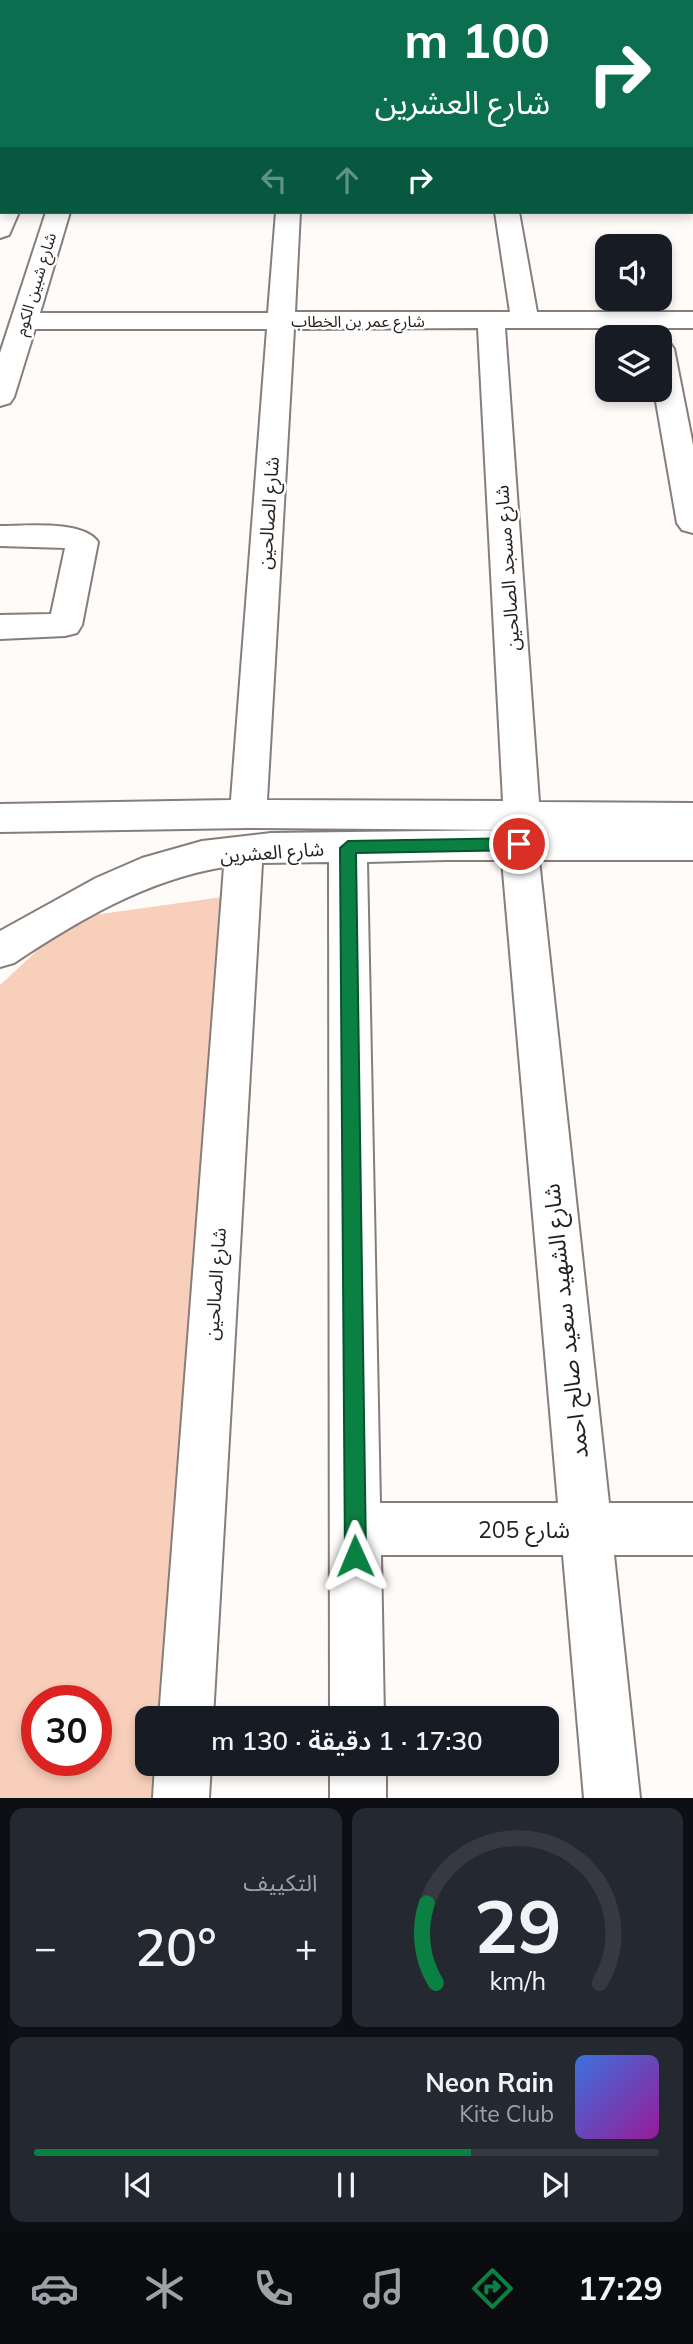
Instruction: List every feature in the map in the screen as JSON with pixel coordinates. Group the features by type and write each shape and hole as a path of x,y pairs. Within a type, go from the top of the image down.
{"street":[{"name":"شارع شبين الكوم","path":"0,397 57,214"},
{"name":"شارع الصالحين","path":"187,1706 288,214"},
{"path":"507,214 525,320"},
{"name":"شارع مسجد الصالحين","path":"491,320 520,830"},
{"name":"شارع عمر بن الخطاب","path":"23,321 525,320 598,325"},
{"name":"شارع عمر بن الخطاب","path":"672,325 693,320"},
{"path":"670,402 693,523"},
{"path":"0,536 75,538 82,542 65,625 0,626"},
{"name":"شارع العشرين","path":"0,951 64,911 123,881 182,860 246,832 348,848 520,830 693,817"},
{"name":"شارع العشرين","path":"0,818 246,832 520,830 693,845"},
{"name":"شارع الشهيد سعيد صالح احمد","path":"520,830 612,1798"},
{"path":"348,848 357,1706"},
{"name":"شارع 205","path":"355,1529 693,1529"},
{"path":"181,1798 182,1776"},
{"path":"358,1776 358,1798"}],"shaded area":[{"path":"237,895 162,1706 135,1706 135,1776 155,1776 153,1798 0,1798 0,985 72,918"}],"route":[{"path":"355,1556 348,848 519,844"}]}
